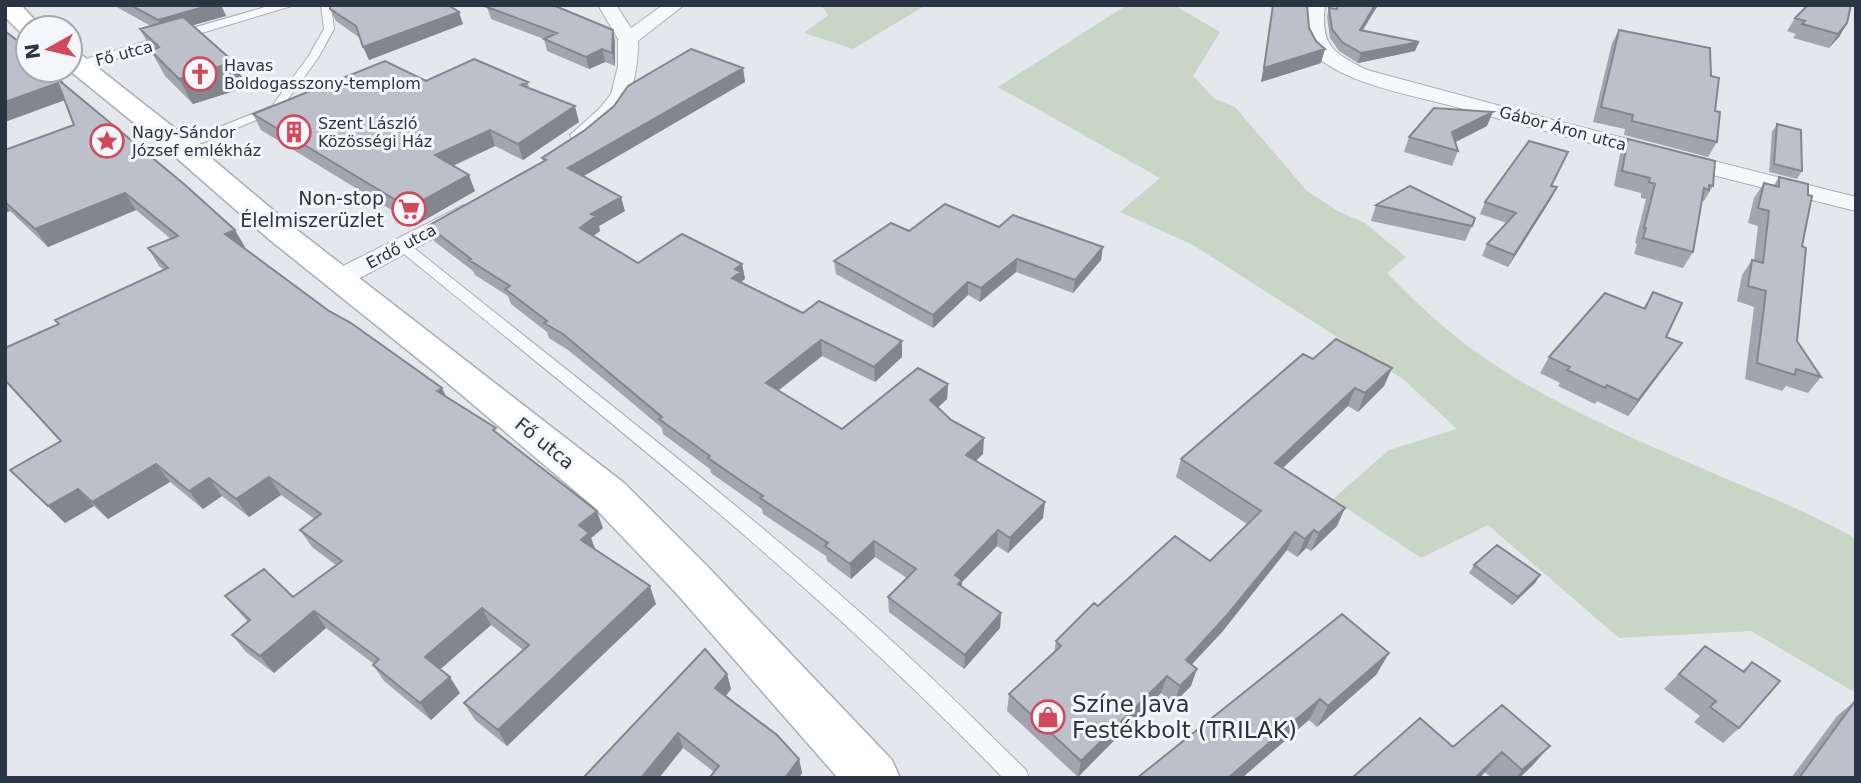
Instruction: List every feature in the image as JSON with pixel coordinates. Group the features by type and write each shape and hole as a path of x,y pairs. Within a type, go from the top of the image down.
{"main road":[{"name":"Fő utca","path":"84,69 338,279 450,365 609,495 692,580 873,778"}],"street":[{"name":"Fő utca","path":"84,60 288,5"},
{"path":"568,145 608,113 621,94 628,66 628,39 607,5"},
{"path":"628,39 675,5"},
{"name":"Gábor Áron utca","path":"1316,5 1313,36 1317,44 1338,63 1360,74 1549,126 1856,204"},
{"name":"Erdő utca","path":"338,279 481,202"}],"lane":[{"path":"181,147 276,108 313,58 329,29 325,14 326,5"},
{"path":"399,246 409,251 769,543 946,702 1018,778"}],"green space":[{"path":"821,5 926,5 853,49 804,33 828,15"},
{"path":"1127,5 1174,5 1220,32 1193,76 1215,99 1235,107 1307,191 1338,211 1365,223 1406,257 1387,273 1427,312 1470,348 1525,384 1575,411 1801,511 1856,539 1856,693 1751,631 1619,638 1488,525 1421,558 1333,499 1389,450 1457,429 1403,379 1193,245 1120,212 1160,178 998,87"}],"building":[{"path":"130,5 211,5 158,20"},
{"path":"330,5 448,5 459,12 363,47 356,26 330,9"},
{"path":"553,5 613,30 612,53 602,49 586,57 544,39 557,33 487,7"},
{"path":"1273,5 1307,5 1309,28 1316,41 1325,49 1264,68"},
{"path":"1338,5 1375,5 1360,30 1419,42 1361,53 1342,42 1332,29 1329,8 1337,9"},
{"path":"1808,5 1851,5 1847,23 1838,34 1802,24 1805,21 1795,18"},
{"path":"183,17 234,62 179,79 151,51 159,47 140,29"},
{"path":"1619,30 1710,48 1711,76 1719,78 1715,111 1720,112 1717,142 1632,121 1633,115 1601,107"},
{"path":"5,31 14,38 14,84 55,84 5,102"},
{"path":"691,49 743,68 568,168 621,197 591,214 596,216 580,228 638,263 682,234 742,264 735,269 741,272 732,278 803,313 819,301 902,341 874,367 821,340 766,383 842,429 918,368 948,384 930,400 951,420 984,438 966,455 1045,502 1010,538 998,530 955,575 962,580 958,584 1001,613 965,655 888,597 916,569 874,541 850,564 825,546 828,543 760,498 763,496 708,458 710,456 659,419 662,417 505,289 510,286 469,260 471,259 428,226 546,160 542,158 585,130 614,106 628,86"},
{"path":"474,59 528,82 521,85 575,106 518,144 490,130 435,155 469,175 409,208 253,114 385,61 426,81"},
{"path":"58,84 63,84 235,230 225,234 329,311 351,323 442,388 437,391 496,428 493,430 597,511 579,525 589,533 581,540 650,586 498,730 464,703 529,645 482,608 425,657 450,677 420,703 373,665 379,659 314,611 260,656 232,635 250,620 225,596 264,569 293,597 342,561 300,530 321,514 269,477 236,499 209,478 189,491 156,464 92,502 78,489 48,506 10,470 61,441 5,380 5,348 59,324 55,320 168,268 148,248 178,236 125,193 35,229 5,202 5,150 74,125"},
{"path":"1434,108 1493,112 1452,132 1458,151 1409,137"},
{"path":"1777,124 1801,130 1802,171 1774,164"},
{"path":"1628,139 1715,161 1713,186 1709,185 1709,190 1704,188 1693,252 1643,238 1655,184 1649,182 1650,178 1622,171"},
{"path":"1529,141 1568,152 1551,186 1557,187 1514,255 1487,244 1516,213 1485,202"},
{"path":"1779,177 1808,184 1808,195 1812,196 1802,246 1806,248 1797,341 1821,377 1796,369 1795,375 1757,363 1766,291 1748,286 1752,260 1763,263 1769,211 1758,208 1764,183 1779,187"},
{"path":"1410,186 1475,218 1472,226 1376,205"},
{"path":"945,204 999,227 1013,215 1103,247 1075,280 1017,259 981,288 968,282 933,315 834,261 891,223 909,231"},
{"path":"1653,292 1682,303 1666,337 1682,343 1638,400 1567,370 1570,367 1549,357 1605,293 1645,309"},
{"path":"1336,339 1392,368 1365,393 1355,388 1275,463 1345,508 1319,533 1314,530 1305,539 1295,532 1228,614 1186,660 1197,669 1180,686 1167,676 1081,761 1009,694 1061,646 1056,641 1094,603 1098,606 1175,536 1210,561 1261,511 1181,459 1303,354 1313,359"},
{"path":"1497,545 1540,575 1518,597 1474,565"},
{"path":"1342,614 1389,653 1328,706 1320,699 1228,778 1137,778"},
{"path":"1705,646 1744,672 1752,662 1780,681 1739,728 1710,707 1716,701 1679,674"},
{"path":"705,649 727,674 715,688 777,735 799,759 785,778 709,778 719,766 678,733 641,778 583,778"},
{"path":"1855,701 1856,778 1799,778"},
{"path":"1502,705 1550,746 1522,770 1502,752 1475,778 1352,778 1420,718 1453,747"}],"place":[{"name":"Havas Boldogasszony-templom","path":"200,74"},
{"name":"Szent László Közösségi Ház","path":"294,132"},
{"name":"Nagy-Sándor József emlékház","path":"107,141"},
{"name":"Non-stop Élelmiszerüzlet","path":"409,209"},
{"name":"Színe Java Festékbolt (TRILAK)","path":"1048,717"}]}
